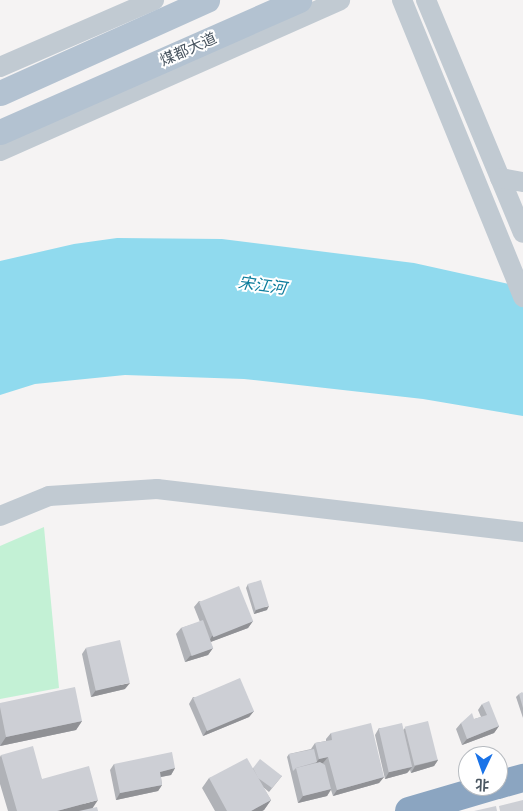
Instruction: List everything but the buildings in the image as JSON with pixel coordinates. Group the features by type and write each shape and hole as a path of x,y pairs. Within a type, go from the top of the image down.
{"highway":[{"path":"508,782 523,778"},
{"path":"409,811 460,796"}],"main road":[{"path":"0,93 207,0"},
{"name":"煤都大道","path":"0,132 299,0"}],"street":[{"path":"0,67 154,0"},
{"path":"0,151 340,0"},
{"path":"402,0 523,297"},
{"path":"426,0 513,186 522,229"},
{"path":"0,516 49,496 157,489 523,532"}],"green space":[{"path":"44,527 59,688 0,699 0,546"}],"water":[{"name":"宋江河","path":"117,238 222,239 414,263 523,287 523,416 423,399 244,379 125,375 35,384 0,395 0,261 74,244"}]}
